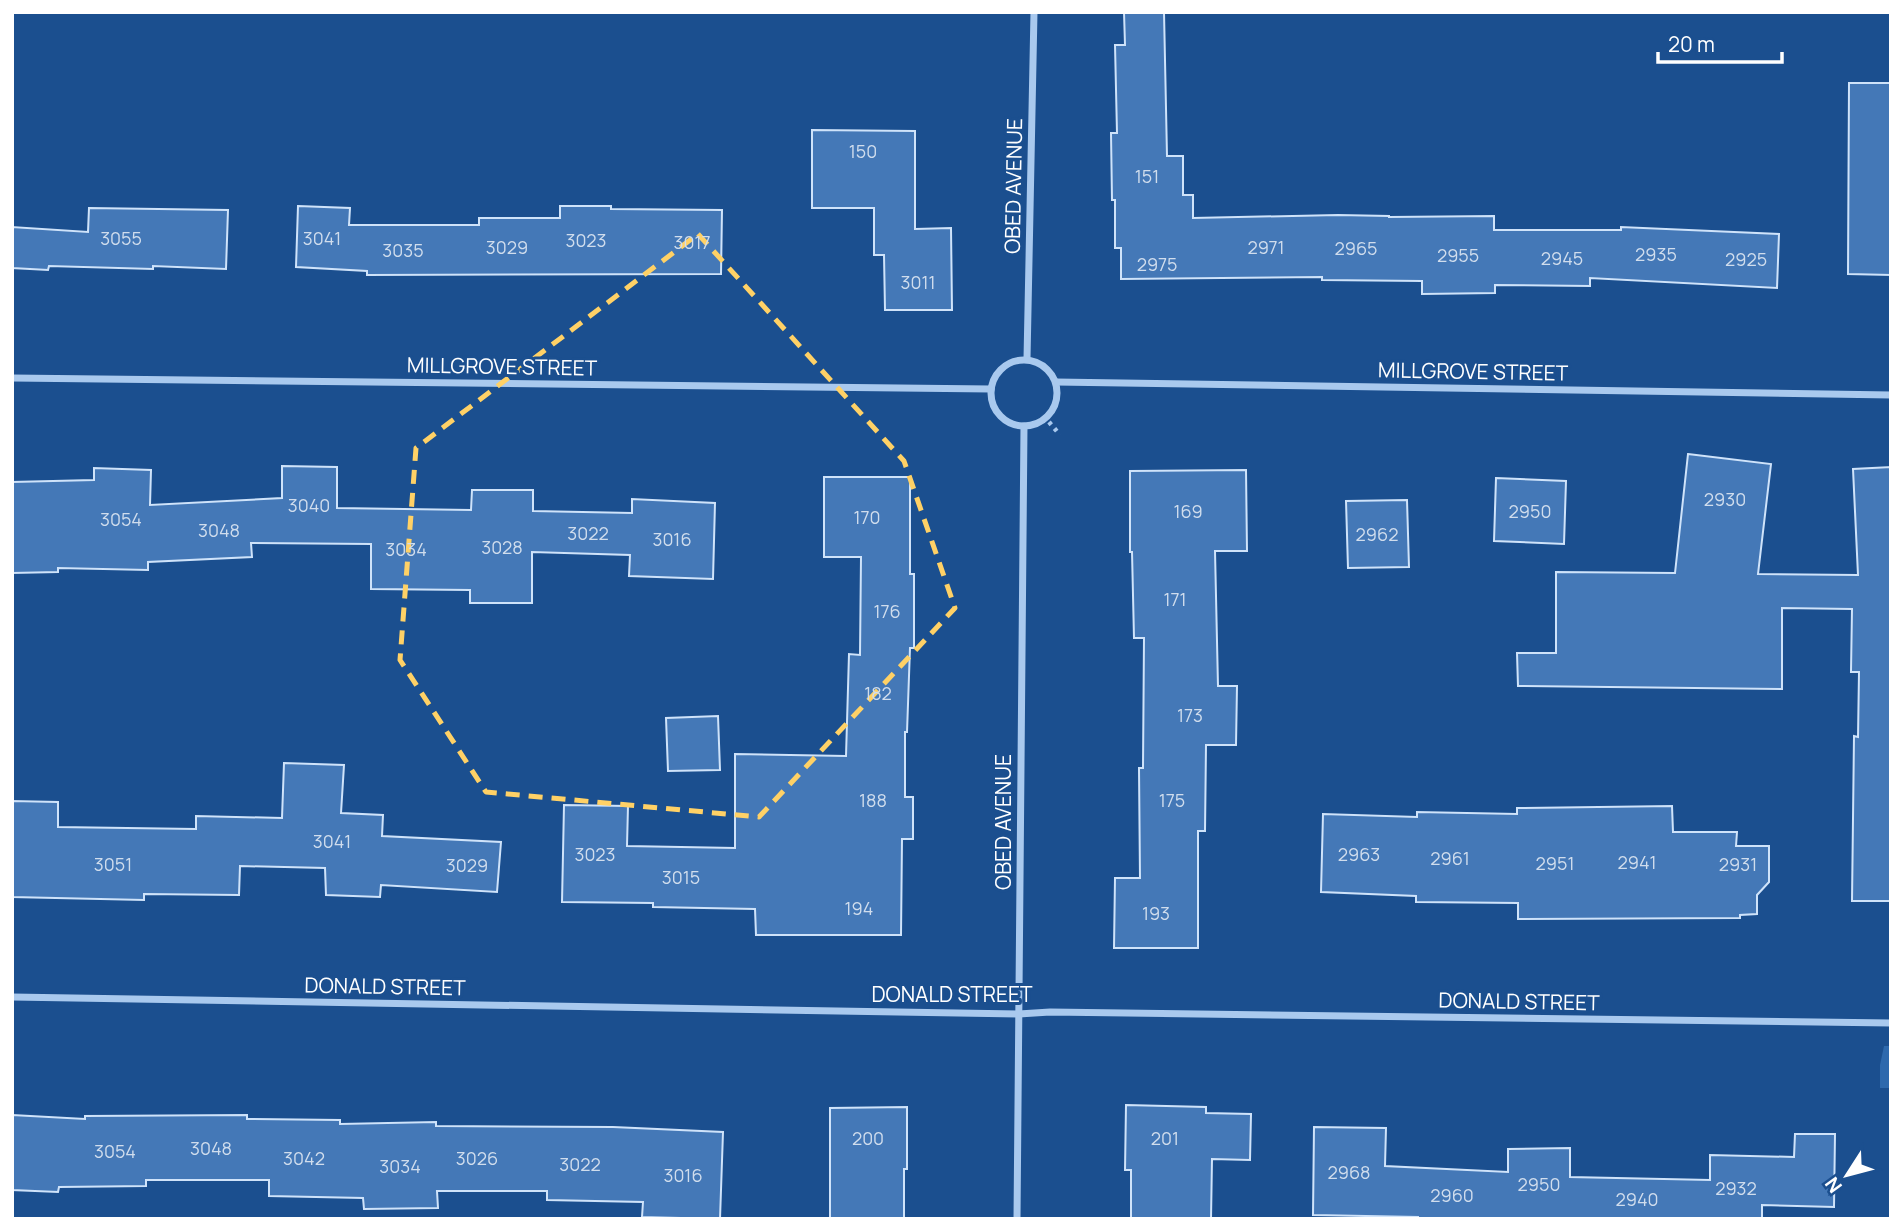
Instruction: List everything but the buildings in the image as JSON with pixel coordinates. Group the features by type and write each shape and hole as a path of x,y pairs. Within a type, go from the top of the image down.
{"street":[{"name":"OBED AVENUE","path":"1027,359 1034,12"},
{"path":"1027,359 1036,361 1051,373 1056,382 1056,403 1046,418 1034,424 1013,424 1003,418 991,400 994,379 1007,364 1027,359"},
{"name":"MILLGROVE STREET","path":"12,378 991,389"},
{"name":"MILLGROVE STREET","path":"1056,382 1891,395"},
{"name":"OBED AVENUE","path":"1017,1219 1024,426"},
{"name":"DONALD STREET","path":"12,997 1019,1014 1051,1012 1891,1023"}],"path":[{"path":"1046,418 1060,435"}],"highlighted area":[{"path":"698,234 904,461 955,608 759,817 486,792 400,660 416,448"}],"shaded area":[{"path":"1884,1046 1891,1046 1891,1088 1880,1088 1880,1065"}]}
